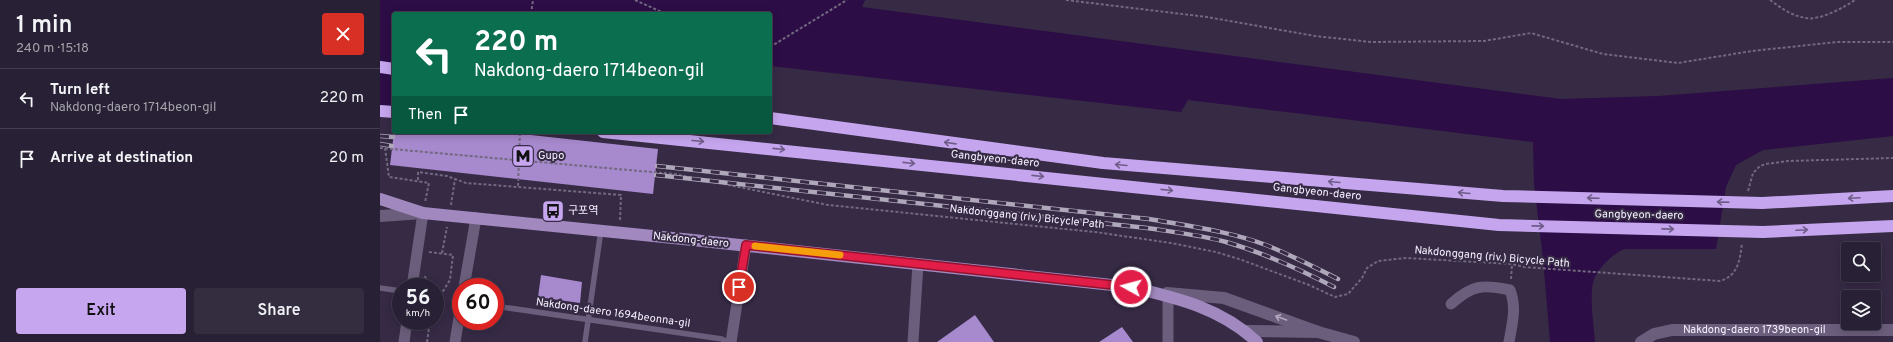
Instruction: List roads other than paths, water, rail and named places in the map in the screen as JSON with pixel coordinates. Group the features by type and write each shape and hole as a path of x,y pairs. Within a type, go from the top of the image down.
{"highway":[{"path":"380,67 392,69"},
{"path":"380,111 392,112"},
{"name":"Gangbyeon-daero","path":"772,118 1103,164 1503,196 1762,203 1893,196"},
{"name":"Gangbyeon-daero","path":"625,134 1499,225 1764,232 1893,226"}],"main road":[{"path":"380,199 423,213"},
{"name":"Nakdong-daero","path":"423,213 746,245 1116,285 1197,304 1245,331 1257,342"}],"street":[{"name":"Nakdong-daero","path":"380,216 423,213"},
{"path":"413,278 423,213"},
{"path":"466,278 476,218"},
{"path":"730,342 746,245"},
{"path":"913,342 918,264"},
{"path":"1451,304 1464,292 1474,288 1486,287 1510,290 1514,300 1514,311 1509,342"},
{"path":"1151,292 1224,298 1318,332 1349,341"},
{"path":"1168,296 1168,342"},
{"path":"404,342 406,330"},
{"path":"455,342 457,330"},
{"name":"Nakdong-daero 1739beon-gil","path":"1642,342 1654,334 1672,330 1893,330"},
{"path":"1245,331 1318,332"}],"lane":[{"path":"585,342 601,230"},
{"path":"380,288 392,290"},
{"name":"Nakdong-daero 1694beonna-gil","path":"504,307 722,339 727,342"}],"railway":[{"path":"380,136 393,137"},
{"path":"380,144 392,146"},
{"path":"657,166 1149,219 1208,229 1252,240 1302,261 1338,279"},
{"path":"656,175 1147,228 1187,234 1240,246 1268,256 1334,287"}],"place":[{"name":"Gupo","path":"523,156"},
{"name":"구포역","path":"553,211"}]}
